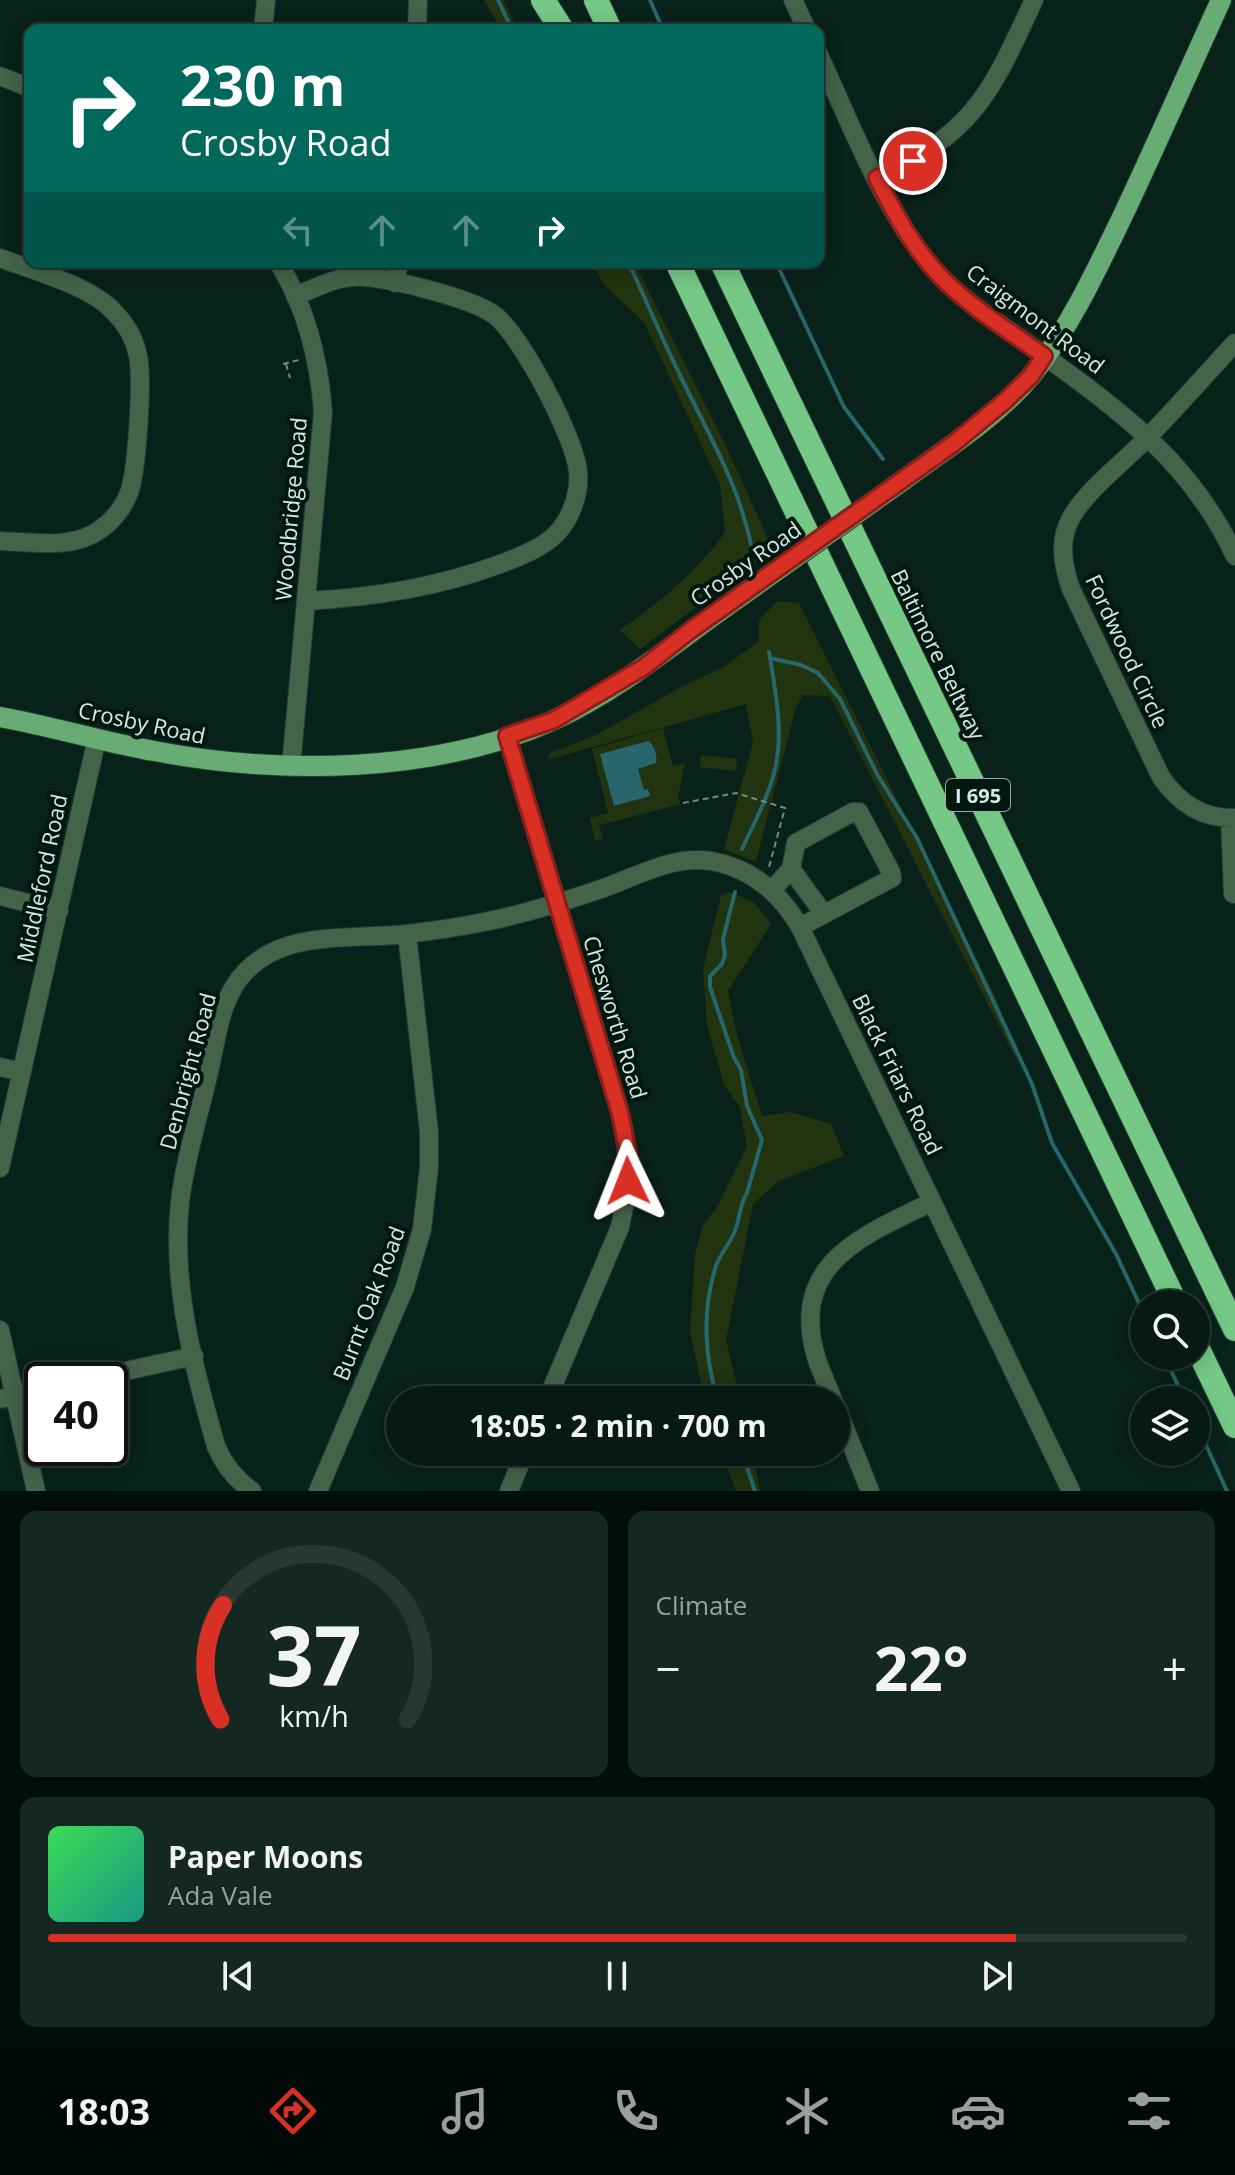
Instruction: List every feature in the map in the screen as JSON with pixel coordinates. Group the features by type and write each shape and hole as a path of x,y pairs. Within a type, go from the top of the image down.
{"highway":[{"path":"543,0 560,24"},
{"path":"552,0 562,24"},
{"path":"596,0 607,24"},
{"path":"612,0 621,24"},
{"name":"I 695","path":"680,268 1169,1290"},
{"name":"Baltimore Beltway","path":"725,268 1235,1329"},
{"path":"1208,1370 1235,1426"}],"main road":[{"name":"Crosby Road","path":"0,717 238,764 345,766 429,755 507,736 554,720 629,677 979,424 1031,376 1077,307 1103,256 1221,0"}],"street":[{"path":"261,24 266,0"},
{"path":"417,24 418,0"},
{"path":"793,0 804,24"},
{"path":"877,178 934,148 972,114 999,76 1034,0"},
{"name":"Craigmont Road","path":"824,66 906,234 941,277 1149,436 1195,486 1235,556"},
{"path":"0,76 24,86"},
{"path":"0,258 24,267"},
{"path":"0,541 70,542 100,530 113,519 130,489 134,470 140,381 135,343 115,312 84,291 25,268"},
{"name":"Woodbridge Road","path":"281,268 295,296 315,352 323,412 291,767"},
{"path":"395,283 398,268"},
{"path":"295,296 353,277 395,283 476,305 493,314 508,327 531,360 575,456 578,487 566,521 556,534 540,546 475,573 389,595 307,601"},
{"name":"Fordwood Circle","path":"1232,818 1202,813 1186,805 1161,777 1065,572 1062,556 1070,519 1082,503 1235,343"},
{"name":"Chesworth Road","path":"507,736 620,1113 629,1158 620,1227 553,1386"},
{"name":"Middleford Road","path":"0,1168 97,738"},
{"path":"768,887 791,869 796,843 853,812 859,812 892,878 800,927"},
{"path":"1232,818 1233,894"},
{"name":"Black Friars Road","path":"557,903 651,869 693,860 745,873 768,887 789,908 1071,1491"},
{"path":"791,869 824,914"},
{"path":"0,896 59,911"},
{"name":"Denbright Road","path":"252,1491 222,1461 213,1437 180,1279 180,1201 227,1000 245,971 260,959 296,943 407,934 486,921 557,903"},
{"name":"Burnt Oak Road","path":"318,1491 405,1287 422,1229 429,1168 429,1132 407,934"},
{"path":"0,1067 22,1072"},
{"path":"827,1386 817,1360 811,1319 821,1277 850,1244 932,1202"},
{"path":"0,1330 7,1397 36,1491"},
{"path":"128,1371 194,1356"},
{"path":"850,1441 870,1491"},
{"path":"509,1491 519,1466"}],"path":[{"path":"290,378 285,364 300,360"},
{"path":"683,803 736,793 785,808 768,887"}],"green space":[{"path":"484,0 503,0 515,24 498,24"},
{"path":"594,268 637,268 727,448 773,550 640,649 620,630 677,586 725,532 720,485 644,322 605,286"},
{"path":"778,601 799,603 997,1000 1020,1067 830,696 803,695 795,710 756,862 724,849 753,742 746,704 547,760 550,753 596,735 683,686 724,667 759,641 759,620"},
{"path":"663,728 673,766 685,763 678,797 681,804 599,825 603,839 595,841 590,818 608,813 592,749"},
{"path":"701,755 737,759 736,771 700,767"},
{"path":"730,892 754,902 771,924 728,991 736,1032 762,1116 790,1112 831,1124 844,1156 779,1181 753,1204 726,1340 737,1386 702,1386 690,1333 695,1254 702,1227 718,1205 747,1147 740,1107 724,1085 707,1025 703,969 721,895"},
{"path":"726,1466 756,1466 760,1491 736,1491"}],"water":[{"path":"648,741 655,751 656,763 638,769 644,790 648,789 650,796 614,806 600,754"}],"waterway":[{"path":"498,0 509,24"},
{"path":"650,0 660,24"},
{"path":"631,268 731,482 753,553"},
{"path":"779,268 844,407 883,459"},
{"path":"742,849 769,789 778,755 778,710 769,652"},
{"path":"770,658 801,665 818,673 840,699 878,776 917,838 1032,1084 1052,1143 1116,1254 1133,1290"},
{"path":"714,1386 706,1333 711,1282 736,1228 762,1140 747,1106 741,1070 710,987 710,976 722,964 725,955 723,939 735,892"},
{"path":"1171,1370 1178,1386"},
{"path":"1210,1454 1227,1491"},
{"path":"747,1466 755,1491"}],"route":[{"path":"628,1181 629,1158 620,1113 507,736 554,720 644,667 691,630 953,444 1031,376 1044,356 941,277 906,234 892,209 877,178 913,161"}]}
